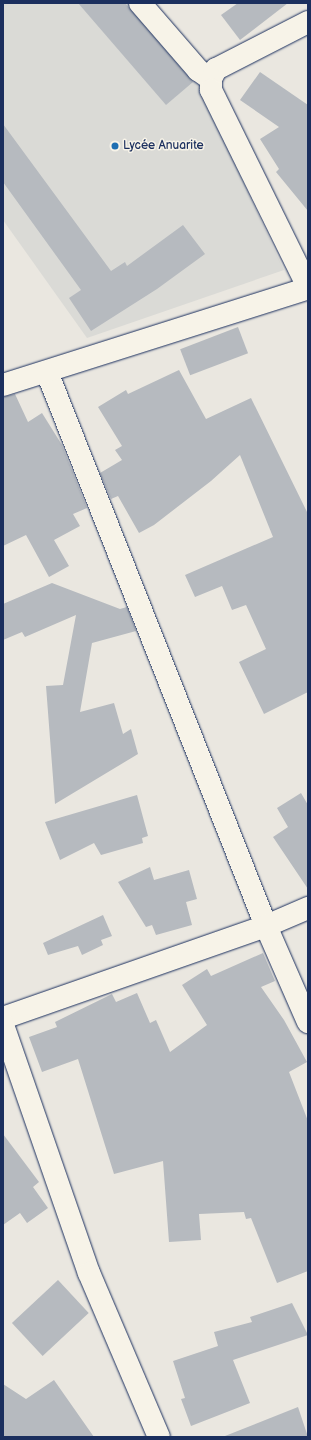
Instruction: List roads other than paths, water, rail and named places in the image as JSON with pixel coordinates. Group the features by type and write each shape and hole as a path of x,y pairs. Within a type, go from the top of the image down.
{"street":[{"path":"140,3 198,70 211,79"},
{"path":"3,385 308,287 211,90 211,79 216,69 308,22"},
{"path":"47,372 266,926 308,1022"},
{"path":"3,1018 266,926 308,908"},
{"path":"3,1025 89,1273 159,1437"}],"place":[{"name":"Lycée Anuarite","path":"115,146"}]}
